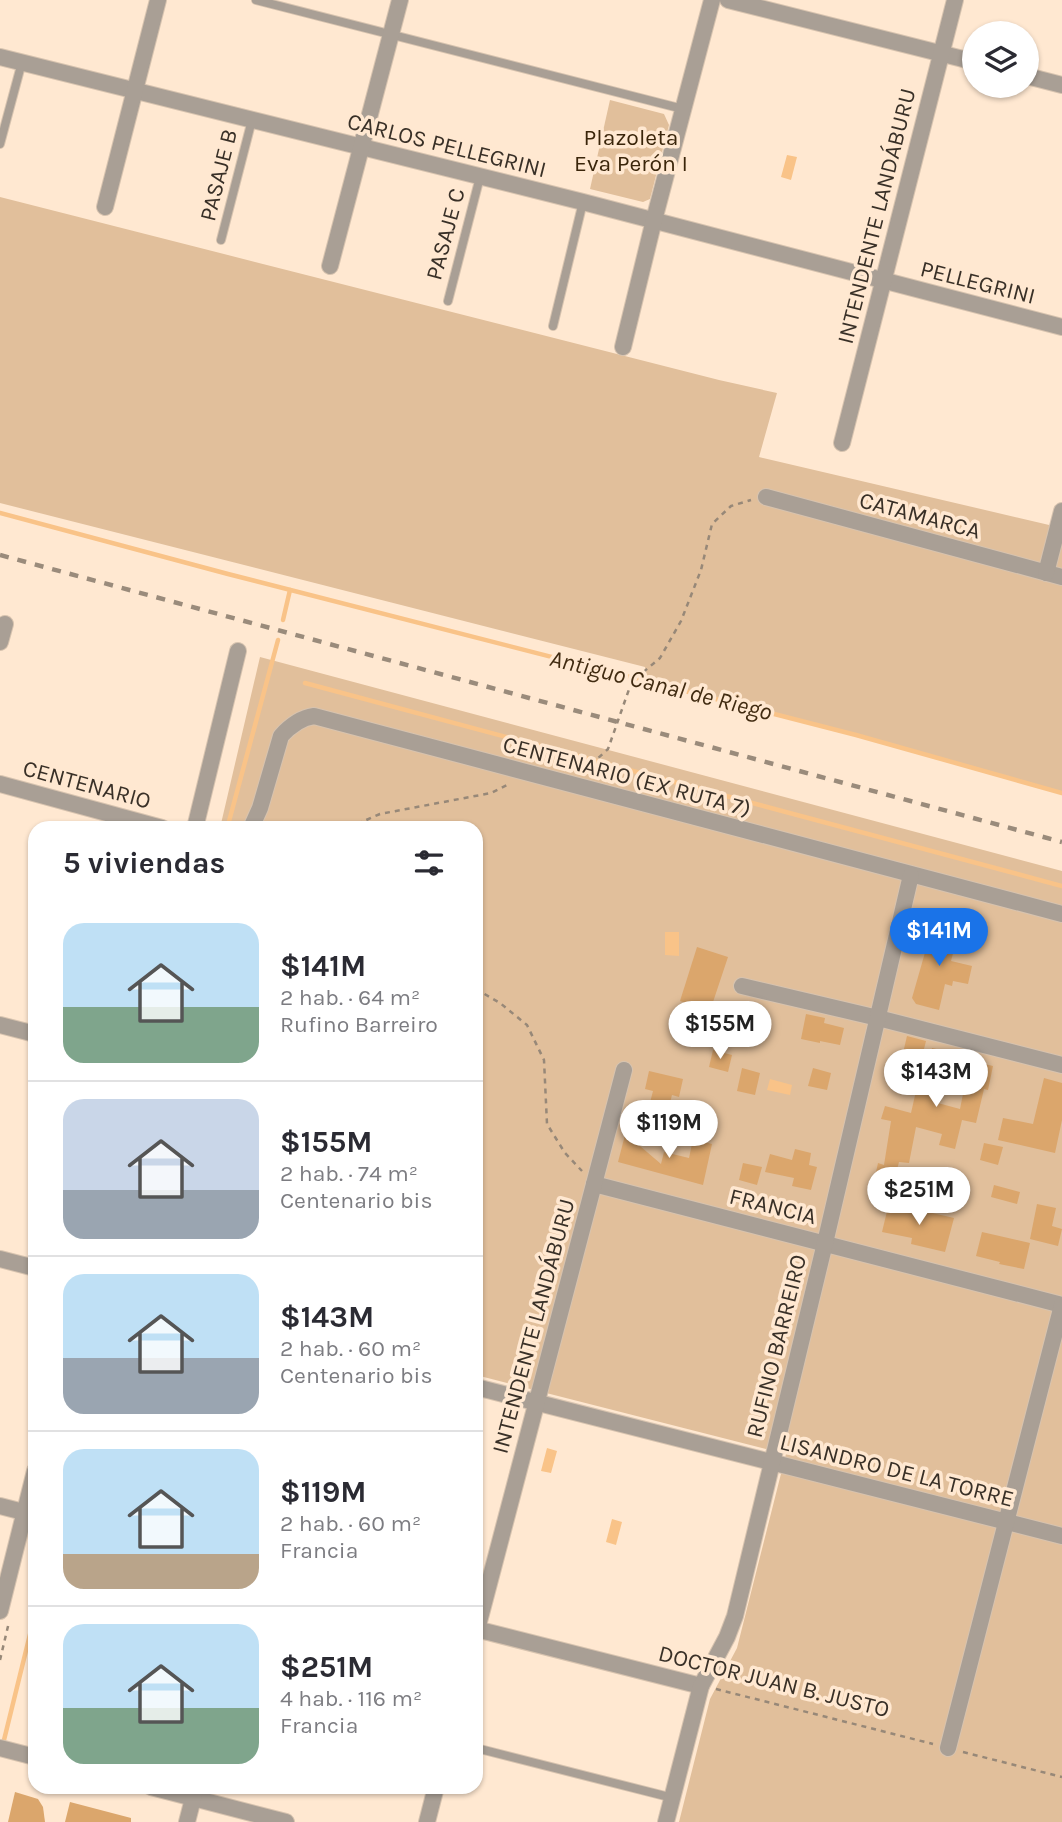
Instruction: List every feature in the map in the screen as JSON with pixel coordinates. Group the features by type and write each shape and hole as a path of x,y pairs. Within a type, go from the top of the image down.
{"street":[{"path":"105,207 158,0"},
{"path":"330,266 400,0"},
{"path":"623,347 712,0"},
{"path":"728,0 962,58"},
{"name":"INTENDENTE LANDÁBURU","path":"842,443 955,0"},
{"name":"CARLOS PELLEGRINI","path":"0,57 654,220 883,281"},
{"path":"1039,79 1062,85"},
{"name":"PELLEGRINI","path":"883,281 1062,327"},
{"name":"CATAMARCA","path":"766,497 1054,575"},
{"path":"1054,575 1062,511"},
{"path":"0,642 5,624"},
{"path":"197,821 238,651"},
{"name":"CENTENARIO (EX RUTA 7)","path":"254,821 281,736 305,717 314,716 1062,914"},
{"name":"CENTENARIO","path":"0,784 136,821"},
{"name":"RUFINO BARREIRO","path":"666,1822 701,1686 735,1616 911,875"},
{"path":"742,986 1062,1065"},
{"path":"0,1025 28,1032"},
{"name":"INTENDENTE LANDÁBURU","path":"483,1604 624,1070"},
{"name":"FRANCIA","path":"594,1184 1062,1305"},
{"path":"0,1259 28,1266"},
{"path":"948,1748 1062,1305"},
{"name":"LISANDRO DE LA TORRE","path":"483,1389 1062,1536"},
{"path":"0,1506 28,1513"},
{"path":"0,1611 28,1520"},
{"name":"DOCTOR JUAN B. JUSTO","path":"483,1632 701,1686"},
{"path":"1,1748 28,1755"},
{"path":"187,1822 194,1794"},
{"path":"200,1794 286,1822"},
{"path":"427,1822 434,1794"}],"lane":[{"path":"256,0 683,109"},
{"path":"0,144 22,62"},
{"name":"PASAJE B","path":"221,240 252,120"},
{"name":"PASAJE C","path":"448,301 480,177"},
{"path":"553,326 583,202"},
{"path":"483,1750 673,1798"}],"path":[{"path":"556,764 595,761 608,750 633,678 660,658 681,621 701,570 712,524 731,506 766,497"},
{"path":"364,821 380,814 491,793 530,773"},
{"path":"483,993 527,1025 544,1060 547,1124 565,1153 594,1184"},
{"name":"DOCTOR JUAN B. JUSTO","path":"701,1686 1062,1777"}],"green space":[{"name":"Plazoleta Eva Perón I","path":"610,100 664,114 669,125 650,199 643,202 590,189"},
{"path":"0,197 777,393 759,457 1062,528 1062,793 856,735 648,682 645,667 0,503"},
{"path":"260,657 1062,871 1062,1822 679,1822 710,1699 737,1648 786,1454 483,1377 483,821 222,821"}],"shaded area":[{"path":"787,155 797,157 791,180 781,177"},
{"path":"665,932 679,932 679,956 665,955"},
{"path":"770,1079 792,1085 790,1095 767,1090"},
{"path":"547,1448 557,1451 551,1473 541,1471"},
{"path":"612,1519 622,1522 616,1545 606,1542"}],"building":[{"path":"940,926 959,931 951,961 972,966 968,984 953,981 952,986 945,984 939,1010 916,1004 912,998 929,932"},
{"path":"697,947 728,957 710,1011 680,1001"},
{"path":"806,1014 825,1018 824,1023 844,1028 840,1045 801,1039"},
{"path":"907,1036 926,1041 922,1057 903,1053"},
{"path":"932,1048 950,1052 950,1056 993,1066 976,1123 962,1120 955,1149 939,1145 942,1134 916,1127 909,1163 899,1162 893,1185 874,1181 878,1163 884,1165 891,1121 881,1119 885,1106 911,1113 916,1091 924,1092","holes":["939,1079 965,1084 960,1109 934,1102"]},
{"path":"713,1050 732,1055 728,1072 709,1067"},
{"path":"742,1068 760,1073 755,1095 737,1091"},
{"path":"813,1068 831,1073 827,1090 808,1086"},
{"path":"649,1071 683,1079 679,1097 672,1095 665,1122 646,1118 653,1091 645,1089"},
{"path":"1044,1078 1062,1083 1062,1120 1055,1153 998,1140 1003,1118 1033,1124"},
{"path":"625,1135 642,1139 640,1146 661,1164 664,1152 689,1158 693,1139 712,1144 703,1185 618,1162"},
{"path":"984,1143 1003,1147 998,1165 980,1160"},
{"path":"795,1149 811,1153 809,1165 817,1167 811,1190 792,1186 794,1178 765,1172 770,1154 792,1160"},
{"path":"743,1163 762,1167 757,1185 739,1180"},
{"path":"944,1168 962,1172 958,1190 940,1185"},
{"path":"994,1185 1020,1192 1017,1204 991,1197"},
{"path":"889,1203 954,1218 945,1252 911,1244 912,1238 882,1232"},
{"path":"1037,1204 1056,1208 1052,1226 1062,1229 1058,1246 1030,1239"},
{"path":"982,1232 1030,1243 1024,1269 976,1256"},
{"path":"15,1792 38,1799 43,1807 45,1822 8,1822"},
{"path":"70,1802 131,1818 131,1822 65,1822"}],"waterway":[{"name":"Antiguo Canal de Riego","path":"0,513 856,735 1062,793"},
{"name":"Antiguo Canal de Riego","path":"283,620 290,590"},
{"name":"Antiguo Canal de Riego","path":"229,821 278,640"},
{"path":"305,683 1062,886"},
{"name":"Antiguo Canal de Riego","path":"4,1740 28,1642"}],"railway":[{"path":"0,555 1062,842"}]}
